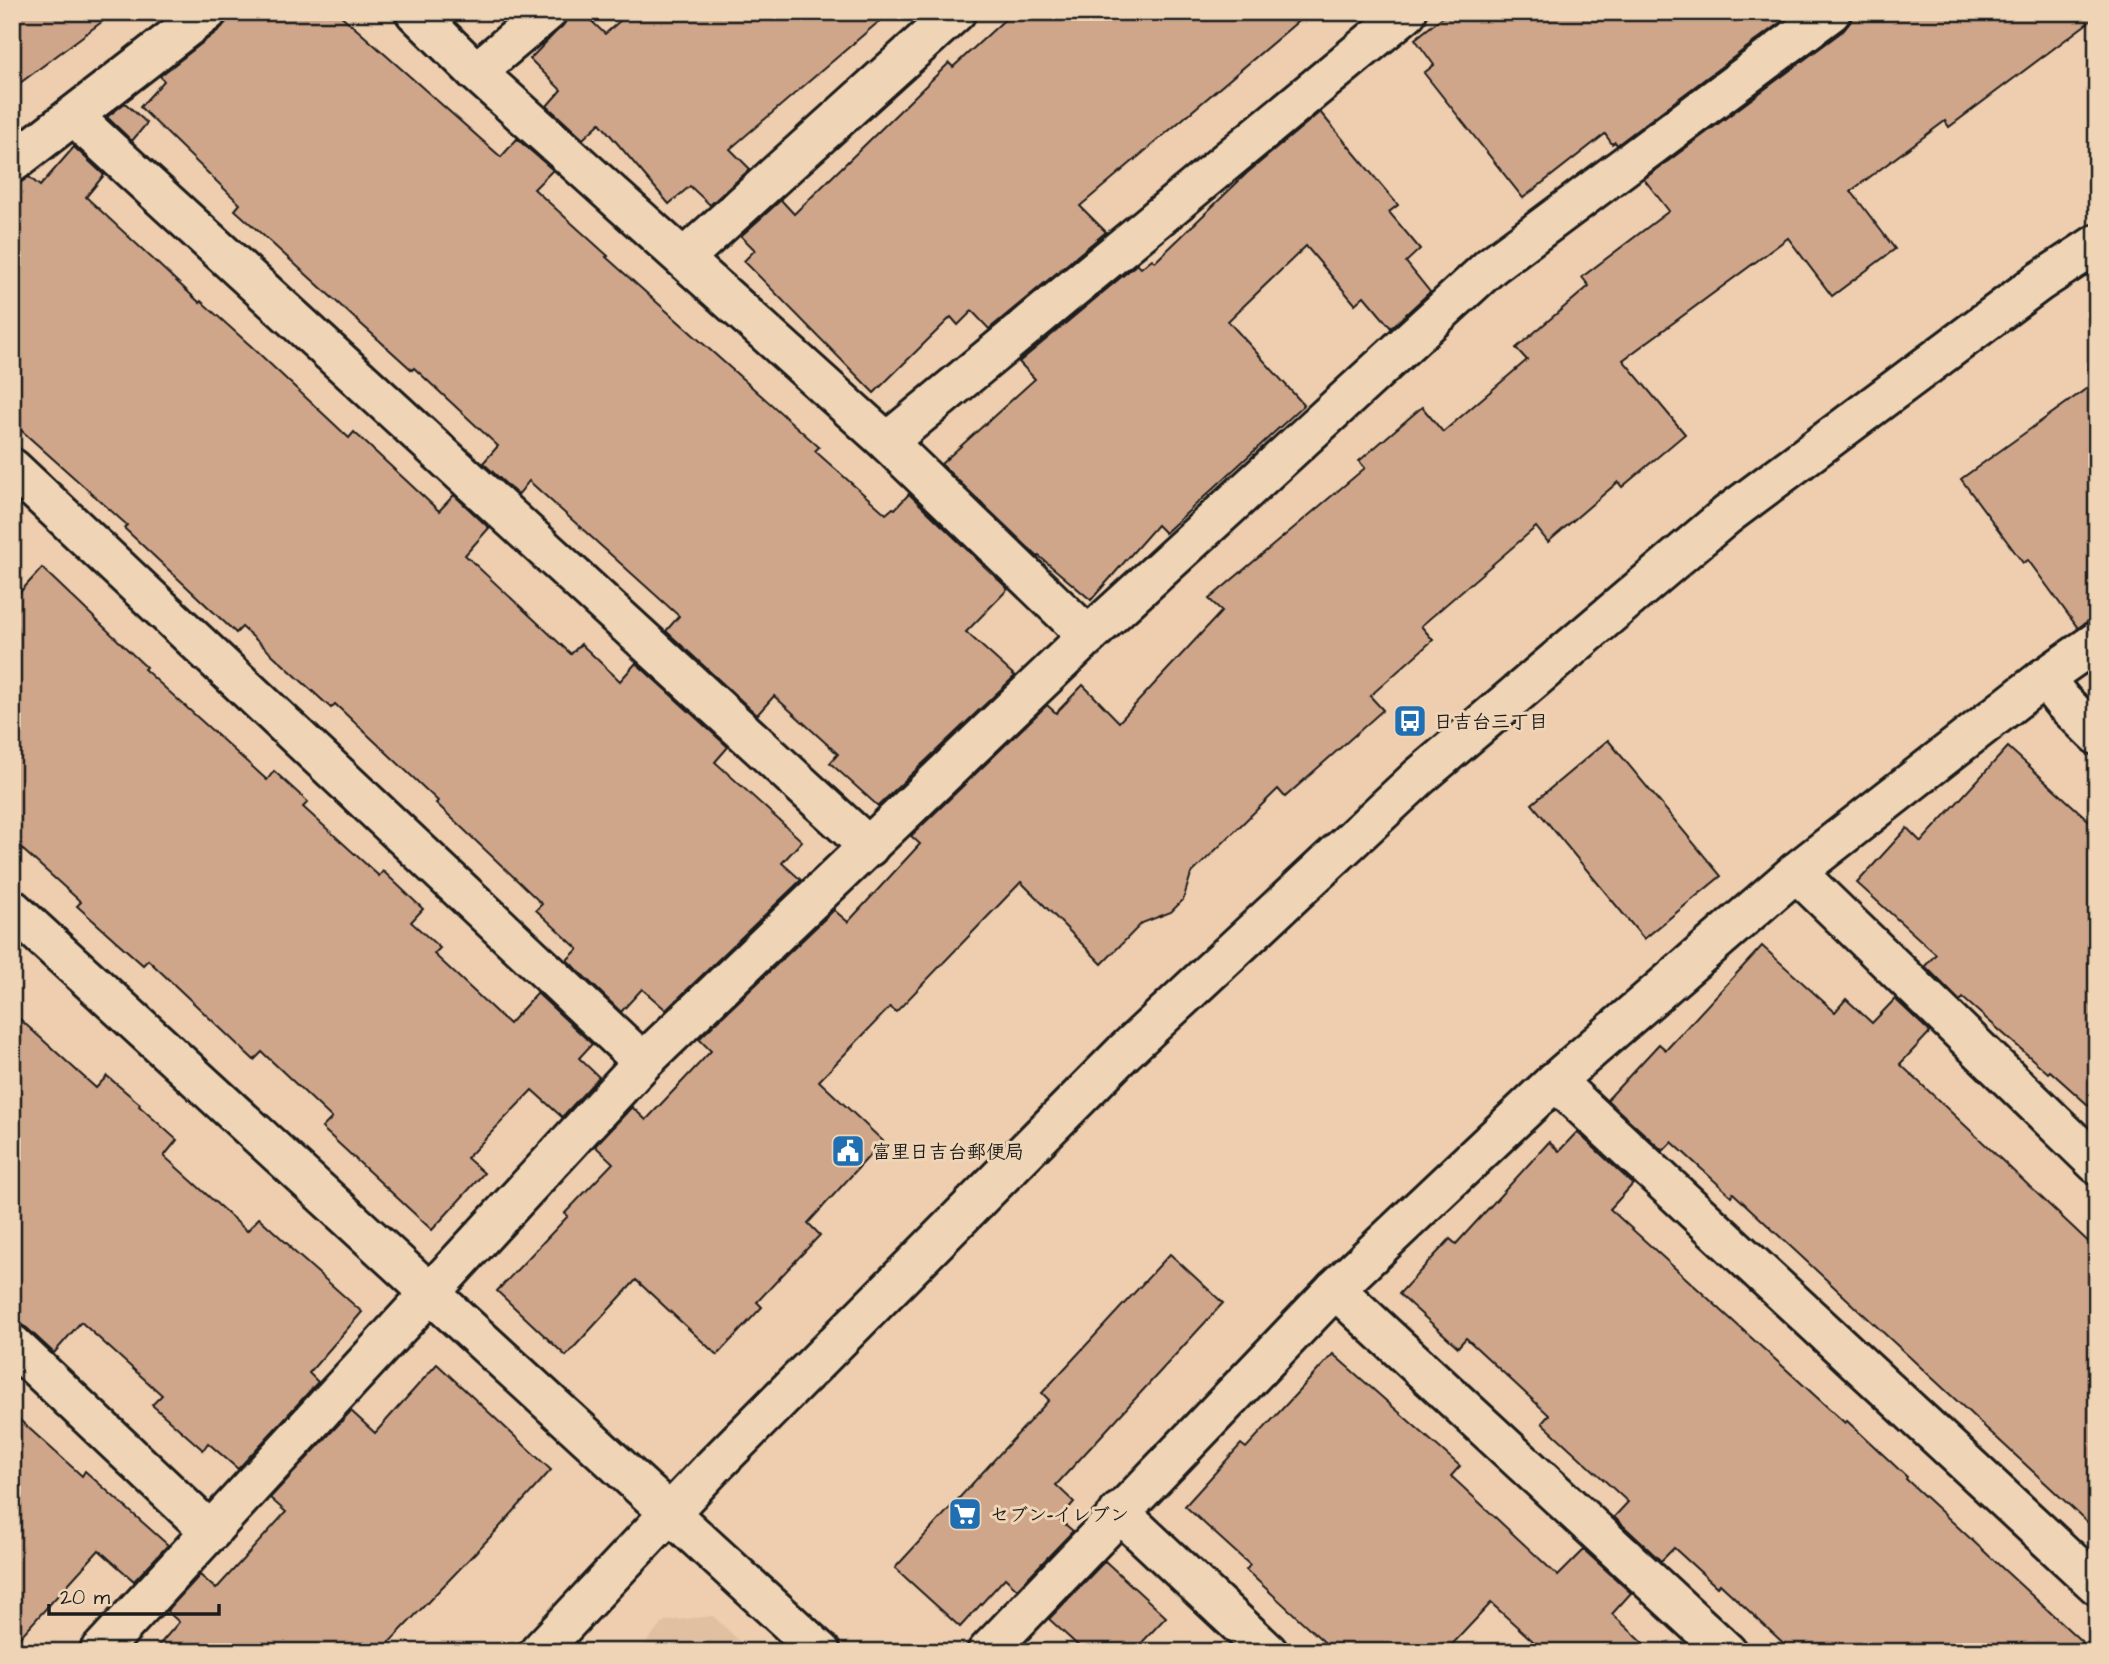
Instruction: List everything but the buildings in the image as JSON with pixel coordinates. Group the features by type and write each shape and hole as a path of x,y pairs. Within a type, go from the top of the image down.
{"street":[{"path":"12,163 206,12"},
{"path":"415,12 476,72 887,442 1088,636"},
{"path":"476,72 547,12"},
{"path":"684,258 956,12"},
{"path":"887,442 1407,12"},
{"path":"99,1652 643,1062 1088,636 1491,266 1831,12"},
{"path":"74,117 869,847"},
{"path":"539,1652 669,1512 1124,1052 1419,777 1727,515 2028,291 2097,244"},
{"path":"12,468 643,1062"},
{"path":"987,1652 1335,1289 1555,1081 1796,872 2044,678 2097,641"},
{"path":"2044,678 2063,702 2097,735"},
{"path":"1796,872 2097,1164"},
{"path":"12,909 821,1652"},
{"path":"1555,1081 2097,1585"},
{"path":"1335,1289 1727,1652"},
{"path":"12,1345 211,1532"},
{"path":"1119,1512 1268,1652"}],"shaded area":[{"path":"713,1616 751,1652 637,1652 665,1621"}],"place":[{"name":"日吉台三丁目","path":"1410,721"},
{"name":"富里日吉台郵便局","path":"848,1151"},
{"name":"セブン-イレブン","path":"965,1514"}]}
